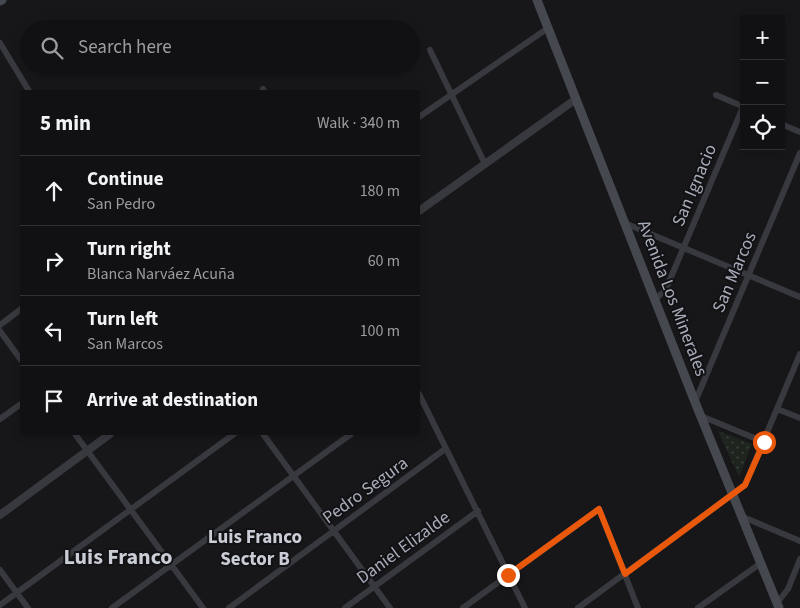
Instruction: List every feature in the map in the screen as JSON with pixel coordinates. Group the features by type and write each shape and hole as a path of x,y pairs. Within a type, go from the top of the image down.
{"main road":[{"name":"Avenida Los Minerales","path":"537,0 627,224 695,402 778,606"}],"street":[{"path":"420,116 548,28"},
{"path":"0,43 28,90"},
{"path":"430,50 485,164"},
{"path":"716,95 740,105"},
{"path":"420,210 576,99"},
{"name":"San Ignacio","path":"656,299 666,289 740,116"},
{"path":"785,126 800,132"},
{"name":"San Marcos","path":"695,402 800,153"},
{"path":"627,224 800,297"},
{"path":"0,325 20,310"},
{"path":"0,331 20,359"},
{"path":"578,608 745,485 800,354"},
{"path":"420,396 525,608"},
{"path":"0,419 20,405"},
{"path":"777,409 800,418"},
{"path":"701,416 764,442"},
{"path":"76,435 203,608"},
{"path":"0,515 109,435"},
{"path":"0,605 233,435"},
{"path":"264,435 390,608"},
{"path":"112,608 350,435"},
{"name":"Pedro Segura","path":"229,608 445,449"},
{"path":"463,608 599,509 638,608"},
{"name":"Daniel Elizalde","path":"345,608 478,511"},
{"path":"743,517 800,541"},
{"path":"778,606 788,589 800,559"},
{"path":"698,608 761,563"},
{"path":"0,570 28,608"}],"shaded area":[{"path":"718,431 752,444 739,477"}],"district":[{"name":"Luis Franco Sector B","path":"255,547"},
{"name":"Luis Franco","path":"118,556"}],"route":[{"path":"508,575 599,509 625,574 745,485 764,442"}]}
